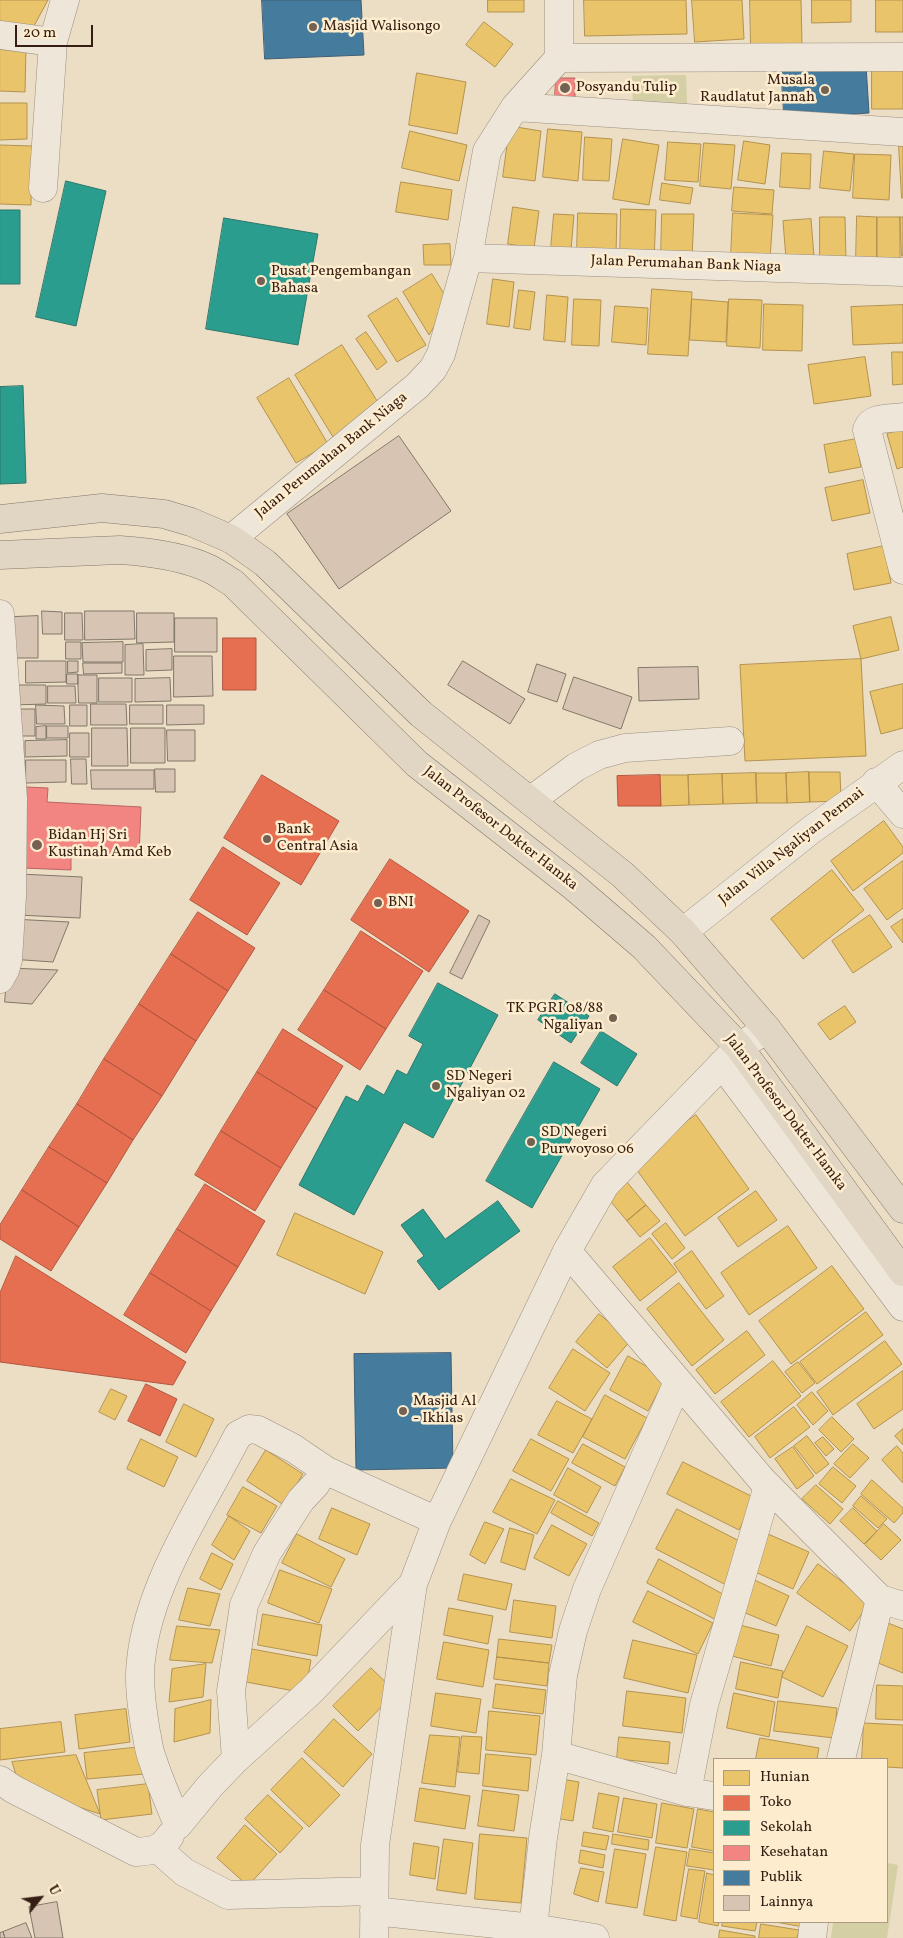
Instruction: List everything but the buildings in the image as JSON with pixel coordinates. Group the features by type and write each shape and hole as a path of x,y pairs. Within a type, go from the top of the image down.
{"main road":[{"path":"102,508 104,551"},
{"path":"0,518 102,508 164,514 191,522 231,539 265,563 421,714 622,875 683,932 766,1029 903,1209"},
{"path":"130,510 136,551"},
{"name":"Jalan Profesor Dokter Hamka","path":"0,554 136,551 181,558 210,569 233,583 417,764 573,886 644,947 903,1272"},
{"path":"573,886 594,852"}],"street":[{"path":"43,188 53,42 66,0"},
{"path":"559,0 559,58 903,58"},
{"path":"0,35 53,42"},
{"name":"Jalan Perumahan Bank Niaga","path":"231,539 418,386 433,369 441,354 468,258 488,151 515,107 559,58"},
{"path":"515,107 903,132"},
{"name":"Jalan Perumahan Bank Niaga","path":"468,258 903,272"},
{"path":"903,417 874,421 867,430 903,570"},
{"path":"0,614 13,799 12,896 8,960 0,979"},
{"path":"530,802 576,767 599,756 625,748 730,741"},
{"name":"Jalan Villa Ngaliyan Permai","path":"683,932 811,830 876,782 903,765"},
{"path":"876,782 903,814"},
{"path":"374,1938 375,1845 413,1584 437,1522 567,1251 605,1185 730,1056 766,1029"},
{"path":"730,1056 903,1307"},
{"path":"567,1251 768,1486 892,1603 842,1758"},
{"path":"532,1933 543,1838 556,1755 563,1675 573,1631 587,1589 678,1382"},
{"path":"178,1825 152,1760 144,1720 140,1678 141,1660 146,1630 155,1599 178,1550 238,1435 249,1429 258,1430 294,1448 327,1471 437,1522"},
{"path":"236,1760 231,1691 244,1605 267,1553 301,1500 316,1484"},
{"path":"687,1792 704,1705 768,1486"},
{"path":"0,1780 13,1789 136,1852 158,1850 165,1844 210,1786 310,1692 413,1584"},
{"path":"556,1755 687,1792 713,1796"},
{"path":"158,1850 184,1872 228,1895 374,1901 532,1933 595,1938"},
{"path":"812,1938 814,1923"}],"shaded area":[{"path":"686,75 687,104 633,106 632,76"},
{"path":"888,1863 898,1865 887,1938 831,1938 833,1923 888,1923"}],"place":[{"name":"Masjid Walisongo","path":"313,27"},
{"name":"Posyandu Tulip","path":"565,88"},
{"name":"Musala Raudlatut Jannah","path":"825,90"},
{"name":"Pusat Pengembangan Bahasa","path":"261,281"},
{"name":"Bank Central Asia","path":"267,839"},
{"name":"Bidan Hj Sri Kustinah Amd Keb","path":"37,845"},
{"name":"BNI","path":"378,903"},
{"name":"TK PGRI 08/88 Ngaliyan","path":"613,1018"},
{"name":"SD Negeri Ngaliyan 02","path":"436,1086"},
{"name":"SD Negeri Purwoyoso 06","path":"531,1142"},
{"name":"Masjid Al - Ikhlas","path":"403,1411"}]}
